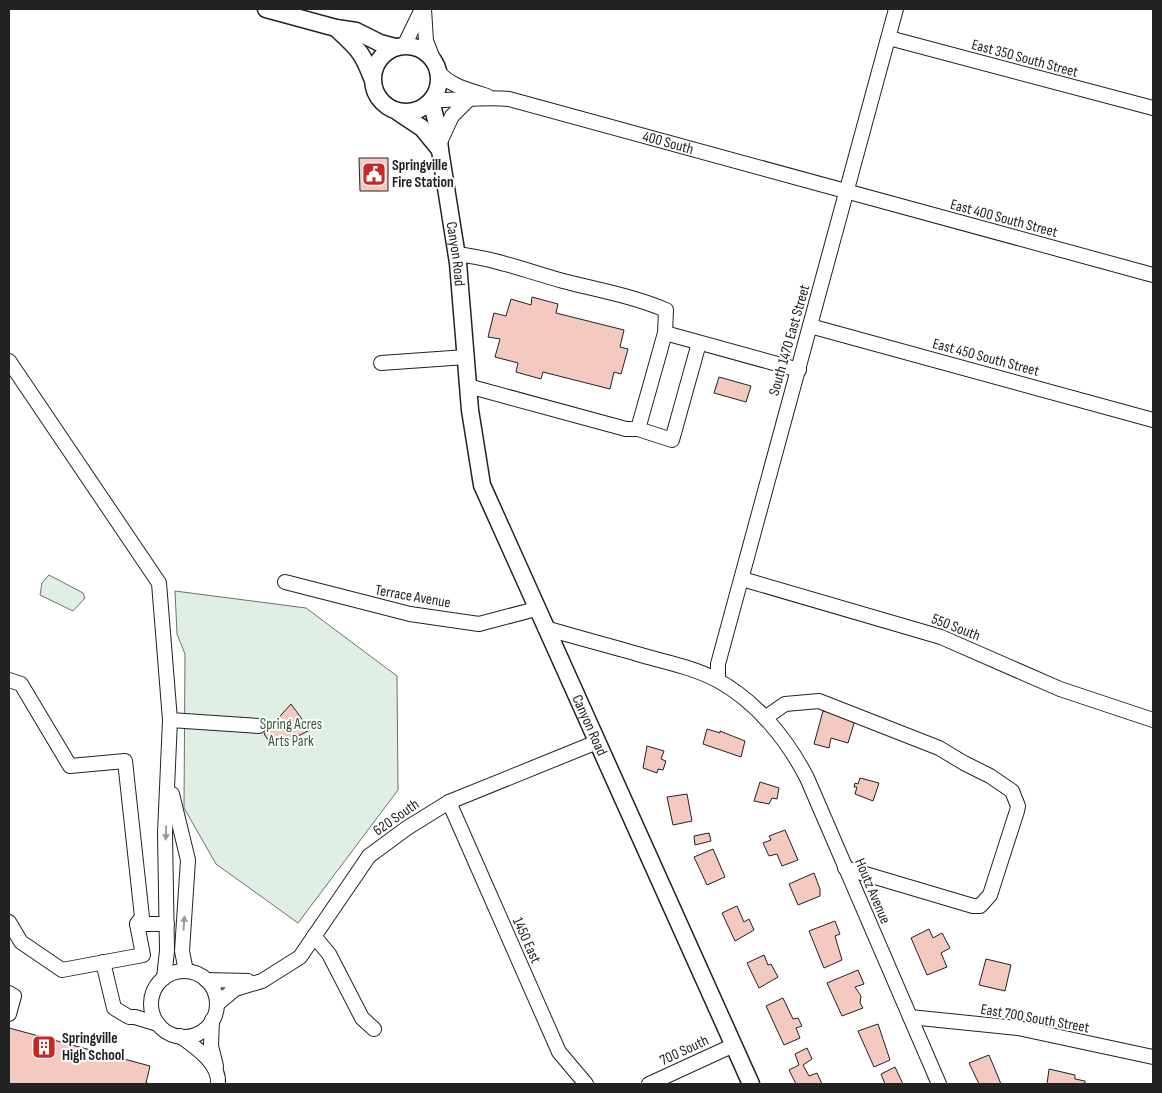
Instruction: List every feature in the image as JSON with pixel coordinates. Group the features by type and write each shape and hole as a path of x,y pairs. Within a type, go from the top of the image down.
{"main road":[{"path":"266,9 336,28 356,31 380,43 424,52 437,68 439,81 431,101 416,111 398,112"},
{"path":"336,28 363,54 372,78 373,87 382,103 422,128 440,146"},
{"path":"372,78 380,58 400,47"},
{"name":"Canyon Road","path":"431,101 440,146 456,254 468,386 482,485 536,609 751,1084"}],"street":[{"path":"400,47 423,9"},
{"path":"423,9 426,41 437,68"},
{"name":"South 1470 East Street","path":"718,680 718,664 896,9"},
{"name":"East 350 South Street","path":"889,38 1153,108"},
{"name":"400 South","path":"437,68 444,78 452,84 490,97"},
{"name":"400 South","path":"431,101 454,101 490,97 509,99 846,192"},
{"path":"440,146 452,116 469,99"},
{"name":"East 400 South Street","path":"846,192 1153,275"},
{"path":"456,254 484,257 562,280 645,301 666,310 665,333 638,428"},
{"name":"East 450 South Street","path":"810,326 1153,420"},
{"path":"665,333 798,370"},
{"path":"468,386 626,429 638,428 672,440 700,343"},
{"path":"381,363 466,357"},
{"path":"9,361 159,584 170,720 165,833 167,924 164,978 152,995 151,1005 158,1024"},
{"name":"550 South","path":"742,579 941,637 1060,689 1153,720"},
{"name":"Terrace Avenue","path":"285,582 410,614 478,624 536,609"},
{"path":"545,628 692,669 718,680 765,718 785,704 819,701 940,748 1012,791 1018,806 1017,811 990,896 980,906 973,906 845,868"},
{"path":"9,922 21,942 62,970 143,955 137,924 142,917 125,760 70,766 13,685"},
{"name":"Houtz Avenue","path":"765,718 784,740 800,765 938,1084"},
{"path":"170,720 259,726"},
{"name":"620 South","path":"217,1004 235,989 262,981 300,957 369,856 407,828 449,802 597,742"},
{"path":"168,784 183,834 188,860 182,951 186,971"},
{"name":"1450 East","path":"449,802 559,1052 586,1084"},
{"path":"137,924 167,924"},
{"path":"314,936 329,954 362,1018 374,1028"},
{"path":"103,962 114,1008 129,1018 135,1017 158,1024 172,1034 180,1036 203,1053 218,1080"},
{"path":"164,978 186,971 197,974 212,987 217,1004 212,1020 211,1046 218,1080"},
{"path":"206,980 262,981"},
{"path":"9,992 14,996 9,1014"},
{"path":"135,1017 151,1005"},
{"name":"East 700 South Street","path":"910,1017 1018,1028 1153,1057"},
{"path":"180,1036 198,1033 212,1020"},
{"name":"700 South","path":"649,1084 734,1045"}],"green space":[{"path":"49,575 83,593 85,598 73,611 40,595 42,583"},
{"name":"Spring Acres Arts Park","path":"175,591 306,608 397,676 398,790 298,923 216,864 184,808 185,654 177,634"}],"building":[{"name":"Springville Fire Station","path":"359,158 388,158 388,191 360,191"},
{"path":"532,297 558,304 556,313 624,330 620,347 628,349 621,374 614,372 610,389 543,372 541,379 516,372 518,363 495,357 500,339 488,337 494,313 506,316 511,299 531,305"},
{"path":"719,377 751,386 746,402 714,393"},
{"path":"291,704 310,730 274,748 264,734"},
{"path":"823,711 855,720 848,743 831,738 829,748 814,744"},
{"path":"707,729 720,733 720,731 745,741 741,757 703,744"},
{"path":"647,746 664,751 661,759 666,761 663,770 658,769 657,773 643,768"},
{"path":"860,778 879,783 873,801 855,794 857,787 854,787 855,783 858,784"},
{"path":"760,782 779,788 777,799 772,798 769,804 754,801"},
{"path":"687,794 692,821 673,825 667,797"},
{"path":"785,830 798,860 782,866 777,854 769,856 763,843 771,840 769,836"},
{"path":"709,833 711,841 695,845 694,836"},
{"path":"713,849 725,877 707,885 694,857"},
{"path":"814,873 820,889 820,896 798,905 789,884"},
{"path":"737,906 744,922 749,919 754,930 735,941 722,913"},
{"path":"835,921 840,934 835,936 842,960 824,968 809,931"},
{"path":"929,929 933,938 942,933 950,948 941,953 947,967 927,975 911,938"},
{"path":"764,955 768,965 771,964 778,977 759,988 747,963"},
{"path":"986,959 1011,965 1005,991 979,985"},
{"path":"858,970 864,984 855,987 861,996 860,1003 863,1008 842,1016 827,983"},
{"path":"783,998 793,1019 798,1018 802,1026 796,1028 800,1038 784,1045 766,1006"},
{"path":"878,1024 890,1060 874,1067 858,1031"},
{"name":"Springville High School","path":"9,1028 150,1066 146,1083 152,1084 9,1084"},
{"path":"807,1048 812,1059 803,1065 809,1076 817,1073 822,1084 796,1084 789,1070 799,1065 795,1054"},
{"path":"989,1055 1001,1084 979,1084 969,1063"},
{"path":"895,1067 903,1084 885,1084 881,1074"},
{"path":"1049,1069 1075,1075 1075,1079 1085,1081 1085,1084 1047,1084"}],"place":[{"name":"Springville Fire Station","path":"374,174"},
{"name":"Springville High School","path":"44,1047"}]}
